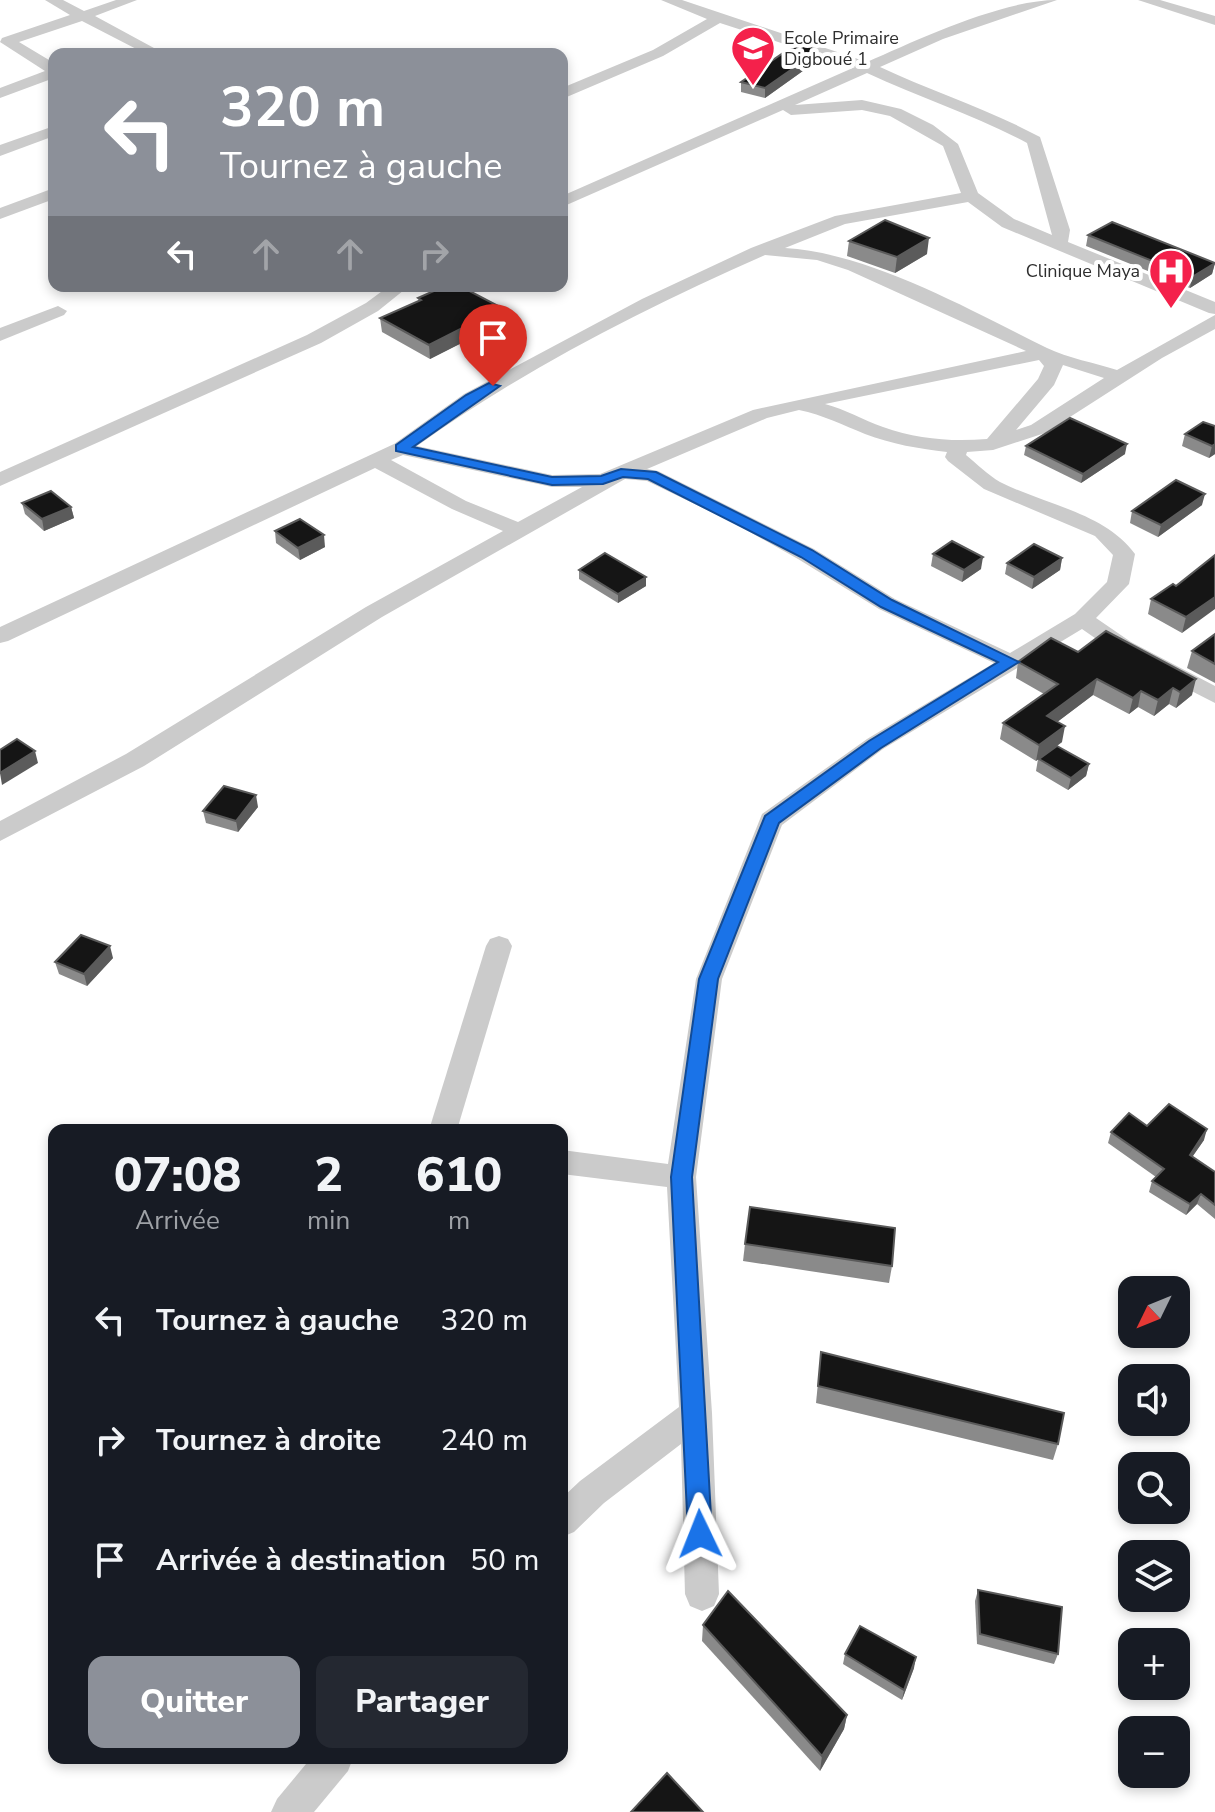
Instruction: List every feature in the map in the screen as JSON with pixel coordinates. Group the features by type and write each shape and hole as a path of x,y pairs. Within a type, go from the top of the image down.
{"street":[{"path":"52,0 145,48"},
{"path":"4,42 130,0"},
{"path":"668,0 825,50 911,88 993,118 1034,140 1061,230 1059,245"},
{"path":"568,199 938,36 1050,0"},
{"path":"1145,0 1215,21"},
{"path":"568,91 658,53 719,18"},
{"path":"4,42 48,68"},
{"path":"0,93 48,74"},
{"path":"764,114 862,105 895,112 950,144 971,196 1008,223 1215,309"},
{"path":"0,151 48,133"},
{"path":"0,214 48,195"},
{"path":"0,636 401,448 471,398 648,303 757,252 841,220 971,196"},
{"path":"757,252 793,251 854,266 966,313 1043,353 1118,376"},
{"path":"3,474 314,339 372,307 392,292"},
{"path":"0,335 58,311"},
{"path":"799,404 830,411 875,431 921,443 959,447 993,444 1038,429 1078,406 1118,376 1215,321"},
{"path":"401,448 552,481 603,480 760,414 1043,353"},
{"path":"993,444 1047,381 1054,365 1043,353"},
{"path":"702,1594 696,1413 681,1177 709,979 771,820 875,744 1083,619 1118,584 1124,554 1102,532 991,485 955,457 959,447"},
{"path":"376,460 459,505 517,529"},
{"path":"0,832 135,760 374,612 621,473 651,475 806,554 887,604 1011,662"},
{"path":"1083,619 1123,647 1215,696"},
{"path":"445,1124 499,946"},
{"path":"568,1163 681,1177"},
{"path":"568,1515 592,1492 696,1413"},
{"path":"290,1812 330,1764"}],"building":[{"path":"799,42 809,45 815,53 765,88 741,82"},
{"path":"885,220 929,238 897,257 849,241"},
{"path":"1112,222 1215,263 1192,277 1088,235"},
{"path":"432,292 471,292 502,308 429,345 380,318 421,300 418,298"},
{"path":"1070,418 1127,444 1083,474 1026,446"},
{"path":"1203,422 1215,426 1215,444 1212,446 1185,434"},
{"path":"1176,480 1205,494 1161,525 1132,511"},
{"path":"51,491 71,507 42,519 22,503"},
{"path":"300,519 324,535 298,548 275,531"},
{"path":"952,541 983,557 964,570 933,554"},
{"path":"1034,544 1062,558 1034,577 1007,563"},
{"path":"605,553 646,577 618,594 579,570"},
{"path":"1215,555 1215,597 1186,617 1151,599 1173,584 1176,586"},
{"path":"1106,631 1196,679 1180,692 1173,688 1158,700 1141,691 1133,698 1097,679 1047,716 1065,726 1039,745 1003,723 1058,684 1018,662 1051,638 1078,652"},
{"path":"1215,634 1215,664 1192,651"},
{"path":"17,739 35,751 0,773 0,750"},
{"path":"1057,746 1089,764 1071,778 1039,759"},
{"path":"224,786 256,795 236,821 203,811"},
{"path":"81,935 110,946 84,974 55,962"},
{"path":"1169,1104 1207,1129 1190,1155 1215,1172 1215,1205 1201,1194 1190,1204 1152,1181 1164,1169 1111,1132 1129,1113 1147,1126"},
{"path":"750,1207 895,1228 892,1266 745,1244"},
{"path":"821,1352 1064,1413 1058,1444 818,1386"},
{"path":"978,1590 1062,1607 1058,1654 980,1634"},
{"path":"728,1591 847,1715 822,1756 703,1625"},
{"path":"860,1626 916,1657 904,1690 845,1654"},
{"path":"667,1773 703,1812 631,1812"}],"place":[{"name":"Ecole Primaire Digboué 1","path":"753,87"},
{"name":"Clinique Maya","path":"1171,310"}],"route":[{"path":"493,386 401,448 552,481 603,480 621,473 651,475 806,554 887,604 1011,662 875,744 771,820 709,979 681,1177 696,1413 700,1534"}]}
